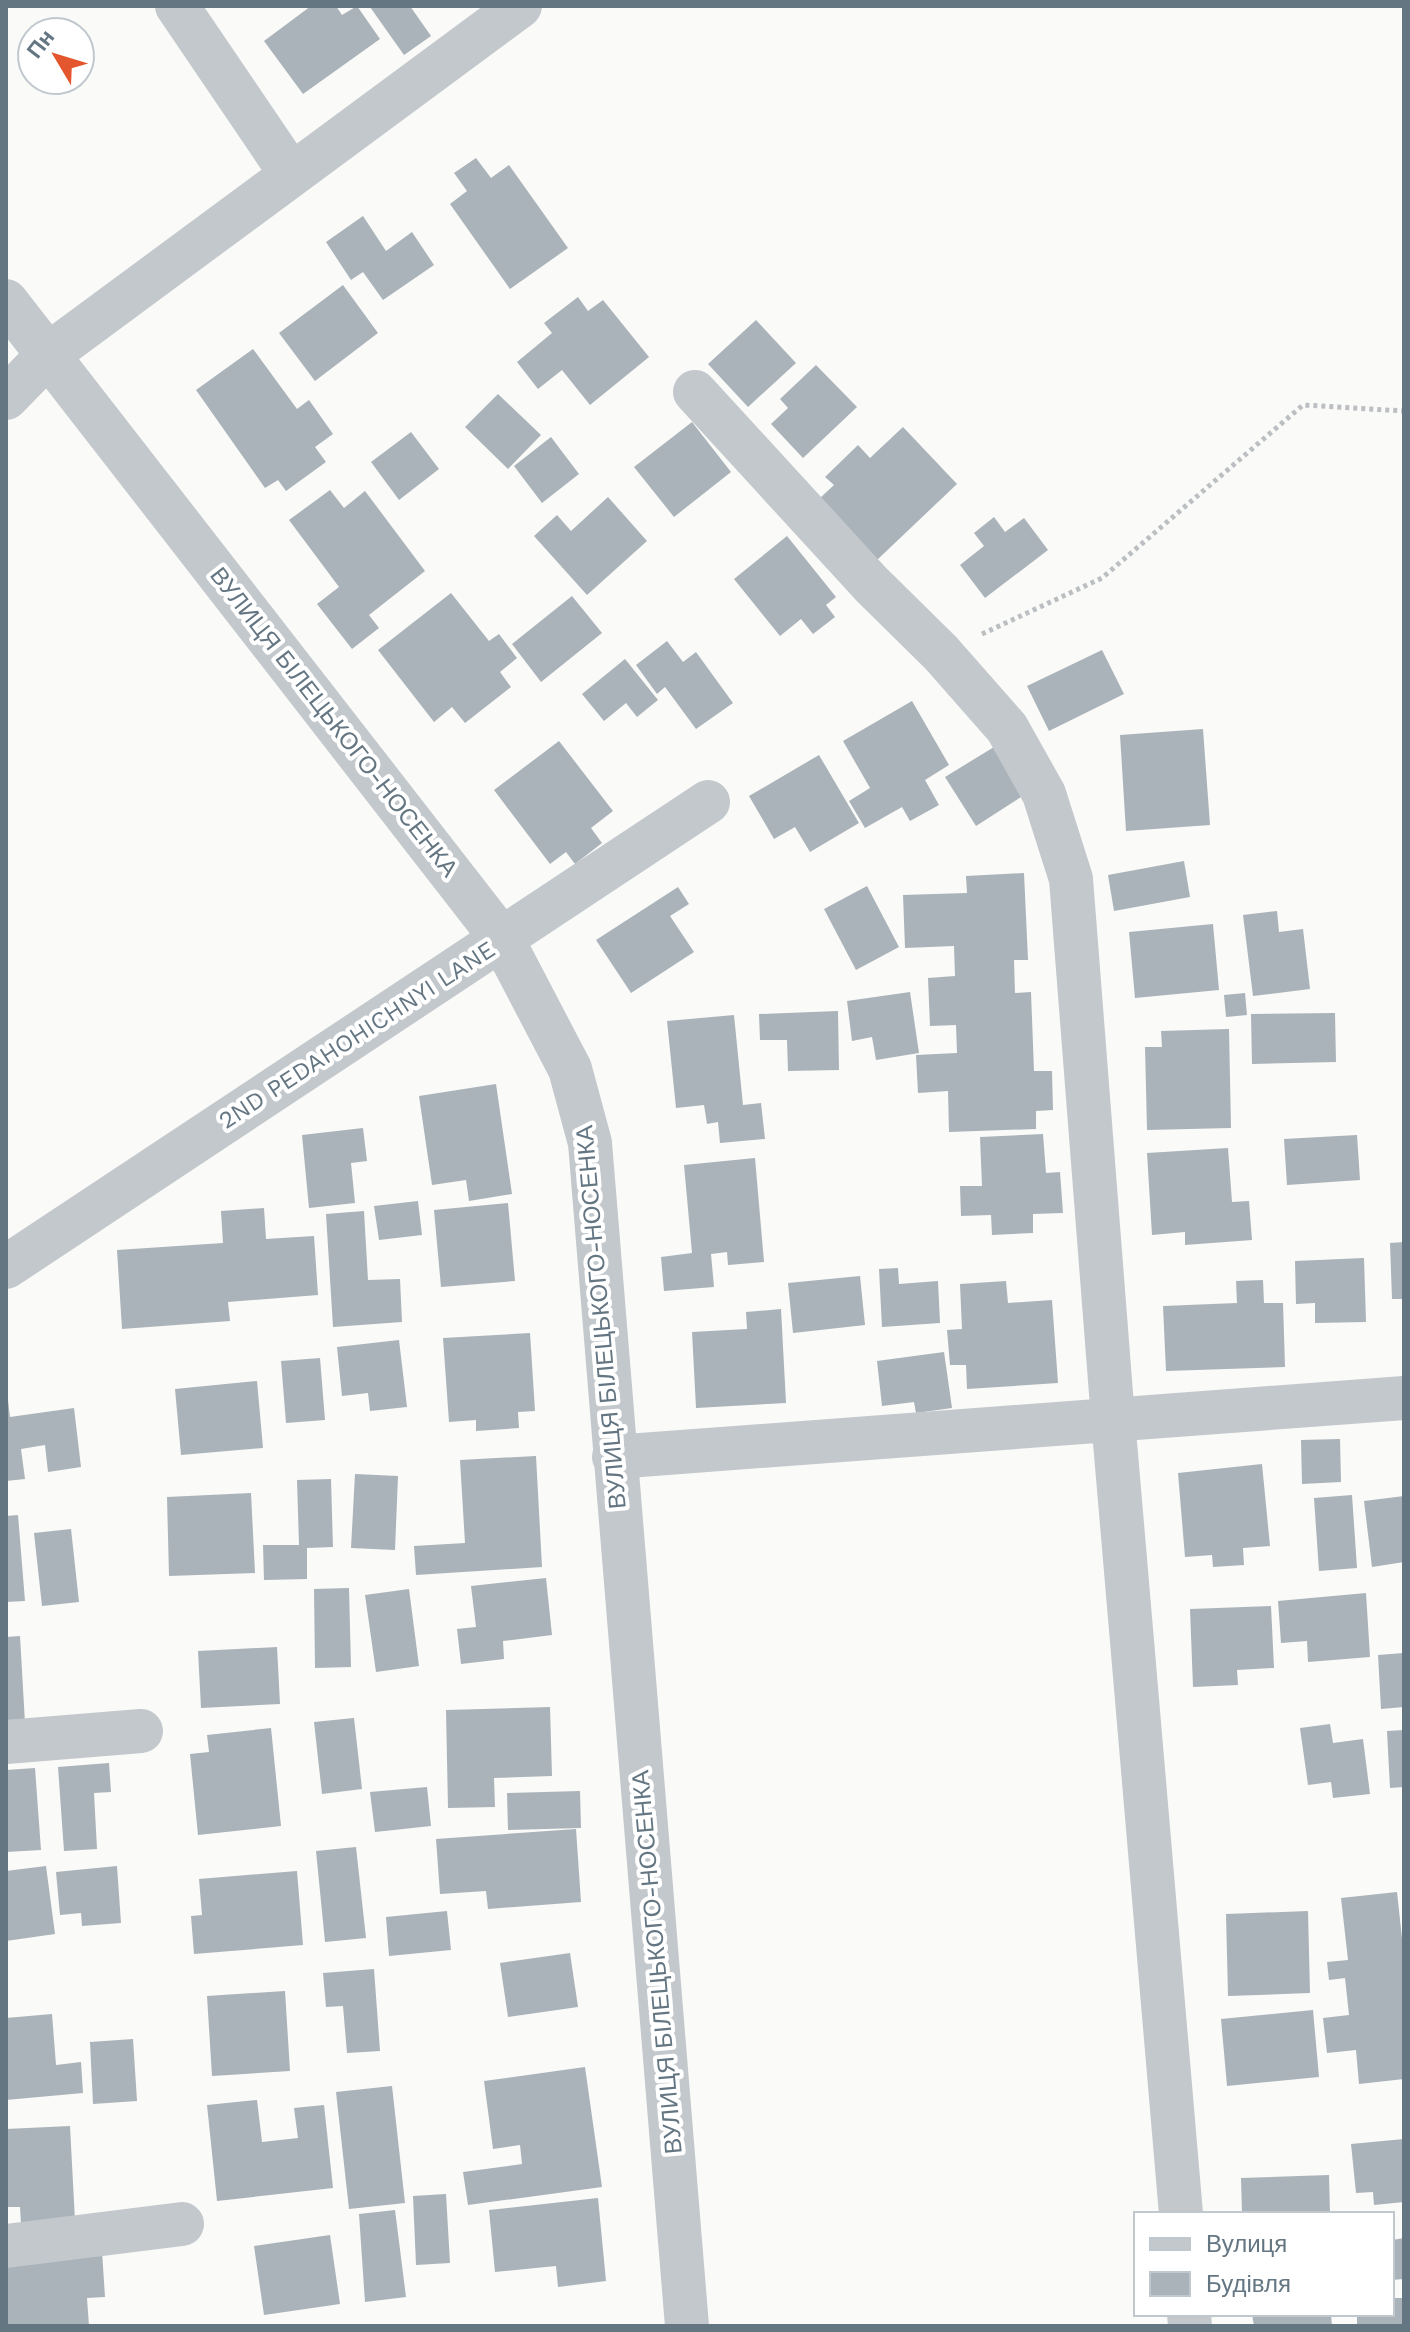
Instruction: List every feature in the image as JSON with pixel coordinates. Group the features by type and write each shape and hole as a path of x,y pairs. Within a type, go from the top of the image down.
{"street":[{"path":"177,6 291,174"},
{"path":"6,398 49,354 520,6"},
{"name":"ВУЛИЦЯ БІЛЕЦЬКОГО-НОСЕНКА","path":"6,301 502,939 570,1069 590,1143 687,2326"},
{"path":"695,392 871,584 941,653 1007,728 1044,794 1071,879 1113,1419 1181,2212"},
{"name":"2ND PEDAHOHICHNYI LANE","path":"6,1267 708,802"},
{"path":"614,1457 1404,1398"},
{"path":"6,1742 141,1731"},
{"path":"6,2246 182,2224"}],"path":[{"path":"941,653 1102,578 1303,405 1404,411"}],"building":[{"path":"311,6 336,6 342,15 357,6 380,39 303,94 264,41"},
{"path":"372,6 410,6 431,36 404,55"},
{"path":"476,158 491,178 509,165 568,248 510,289 450,204 467,191 454,173"},
{"path":"363,216 386,251 412,232 434,265 383,300 363,272 351,280 326,242"},
{"path":"343,285 378,333 315,381 279,333"},
{"path":"578,297 588,311 603,300 649,357 590,405 562,370 538,389 517,362 552,333 544,323"},
{"path":"756,320 796,363 748,407 708,364"},
{"path":"253,349 297,409 309,400 333,434 315,447 326,462 286,491 278,480 265,488 196,390"},
{"path":"816,365 857,407 803,458 771,424 788,408 780,399"},
{"path":"498,394 541,435 508,469 465,427"},
{"path":"692,422 731,472 674,517 634,467"},
{"path":"903,427 957,484 877,560 819,499 834,485 825,477 858,445 870,458"},
{"path":"411,432 439,469 399,500 371,462"},
{"path":"551,437 579,474 542,503 514,466"},
{"path":"330,490 344,508 365,491 425,571 369,615 379,628 352,649 317,604 339,587 289,520"},
{"path":"608,497 647,541 587,595 534,536 557,515 571,531"},
{"path":"994,517 1005,532 1024,518 1048,550 985,598 960,565 984,546 974,533"},
{"path":"787,536 836,597 826,605 835,617 813,634 801,619 780,636 734,579"},
{"path":"451,593 489,641 499,634 517,658 500,672 511,687 465,723 452,707 434,722 378,650"},
{"path":"572,596 602,633 541,682 512,644"},
{"path":"667,641 683,662 696,652 733,703 696,729 665,687 657,694 636,665"},
{"path":"1102,650 1124,694 1049,731 1027,686"},
{"path":"625,659 658,700 637,717 626,703 604,721 582,694"},
{"path":"912,701 949,765 925,780 939,805 910,821 902,807 865,828 849,801 870,788 843,741"},
{"path":"1203,729 1210,825 1126,831 1120,735"},
{"path":"559,741 613,811 591,828 602,843 575,864 566,852 550,864 494,790"},
{"path":"994,747 1024,795 976,826 945,777"},
{"path":"819,755 859,823 810,852 795,827 774,839 749,796"},
{"path":"1184,861 1190,897 1114,911 1108,875"},
{"path":"1024,873 1028,960 1014,960 1015,993 1031,992 1034,1071 1052,1071 1053,1110 1036,1111 1036,1129 949,1132 948,1091 918,1093 916,1055 957,1053 956,1025 930,1026 928,978 955,976 954,946 905,948 903,895 967,893 966,876"},
{"path":"867,886 899,947 856,970 824,909"},
{"path":"678,887 689,904 670,916 694,952 631,993 596,940"},
{"path":"1277,911 1279,932 1303,929 1310,989 1253,996 1243,915"},
{"path":"1213,924 1219,990 1135,998 1129,932"},
{"path":"910,992 919,1053 876,1060 872,1037 852,1041 847,1001"},
{"path":"1245,993 1247,1015 1226,1017 1224,995"},
{"path":"838,1011 839,1070 788,1071 787,1040 760,1040 759,1014"},
{"path":"1335,1013 1336,1062 1252,1064 1251,1014"},
{"path":"734,1015 743,1105 761,1103 765,1139 720,1143 718,1122 707,1124 704,1105 676,1108 667,1021"},
{"path":"1229,1029 1231,1128 1147,1130 1145,1047 1162,1047 1161,1031"},
{"path":"496,1084 512,1194 469,1201 466,1180 432,1185 419,1096"},
{"path":"363,1128 367,1161 351,1163 355,1203 309,1208 302,1135"},
{"path":"1043,1134 1046,1173 1060,1172 1063,1213 1033,1214 1033,1233 992,1235 991,1215 961,1216 960,1186 982,1186 980,1137"},
{"path":"1357,1135 1360,1180 1287,1185 1284,1139"},
{"path":"1228,1148 1232,1202 1249,1201 1252,1240 1185,1245 1185,1232 1152,1235 1147,1153"},
{"path":"755,1158 764,1262 728,1265 727,1252 711,1254 714,1287 664,1291 661,1257 692,1253 684,1165"},
{"path":"418,1201 422,1235 379,1240 374,1206"},
{"path":"508,1203 515,1281 441,1287 434,1210"},
{"path":"264,1208 266,1239 314,1236 318,1295 228,1302 230,1321 122,1329 117,1250 223,1243 221,1211"},
{"path":"364,1211 368,1280 400,1279 402,1322 333,1327 326,1214"},
{"path":"1404,1242 1404,1299 1392,1299 1390,1243"},
{"path":"1364,1258 1366,1322 1315,1323 1315,1303 1296,1304 1295,1261"},
{"path":"898,1268 899,1284 938,1281 940,1323 882,1327 879,1269"},
{"path":"860,1276 865,1325 793,1333 788,1283"},
{"path":"1263,1280 1264,1303 1283,1303 1285,1367 1166,1371 1163,1306 1237,1303 1236,1281"},
{"path":"1006,1281 1008,1303 1052,1300 1058,1383 967,1389 966,1365 950,1365 947,1330 962,1329 960,1284"},
{"path":"781,1309 786,1403 696,1408 692,1332 747,1329 746,1312"},
{"path":"530,1333 535,1411 518,1412 519,1428 476,1431 476,1420 449,1422 443,1338"},
{"path":"399,1340 407,1407 370,1411 368,1393 342,1396 337,1347"},
{"path":"944,1352 952,1408 916,1413 914,1402 882,1406 877,1361"},
{"path":"320,1358 325,1420 286,1423 281,1361"},
{"path":"257,1381 263,1448 181,1455 175,1389"},
{"path":"8,1400 10,1417 74,1408 81,1467 48,1472 45,1445 21,1449 25,1479 6,1481"},
{"path":"1340,1439 1341,1482 1302,1484 1301,1440"},
{"path":"536,1456 542,1567 416,1575 414,1546 465,1543 460,1460"},
{"path":"1262,1464 1270,1546 1243,1548 1244,1565 1213,1567 1212,1555 1185,1557 1178,1473"},
{"path":"355,1474 398,1476 395,1550 351,1548"},
{"path":"331,1479 333,1547 307,1548 307,1579 264,1580 263,1545 299,1545 297,1480"},
{"path":"251,1493 255,1573 169,1576 167,1497"},
{"path":"1352,1495 1357,1568 1319,1571 1314,1498"},
{"path":"1404,1496 1404,1562 1372,1567 1364,1501"},
{"path":"18,1515 25,1601 6,1602 6,1516"},
{"path":"71,1529 79,1602 42,1606 34,1533"},
{"path":"546,1578 552,1635 503,1641 504,1659 461,1664 457,1629 476,1627 471,1586"},
{"path":"349,1588 351,1667 315,1668 314,1589"},
{"path":"409,1589 419,1666 376,1672 365,1595"},
{"path":"1366,1593 1370,1657 1308,1662 1307,1641 1281,1643 1278,1601"},
{"path":"1271,1606 1274,1668 1237,1670 1238,1685 1193,1687 1190,1609"},
{"path":"20,1636 25,1723 6,1724 6,1637"},
{"path":"277,1647 280,1704 201,1708 198,1651"},
{"path":"1404,1653 1404,1707 1381,1709 1378,1655"},
{"path":"550,1707 552,1776 494,1778 495,1807 448,1808 446,1710"},
{"path":"354,1718 362,1789 322,1794 314,1722"},
{"path":"1330,1724 1333,1743 1363,1739 1370,1794 1333,1798 1331,1782 1308,1785 1300,1728"},
{"path":"271,1728 281,1826 198,1835 190,1754 209,1752 207,1735"},
{"path":"1404,1730 1404,1787 1390,1788 1387,1731"},
{"path":"109,1763 111,1792 94,1793 97,1849 64,1851 58,1767"},
{"path":"35,1768 41,1850 6,1852 6,1770"},
{"path":"427,1787 431,1826 375,1832 370,1792"},
{"path":"580,1791 581,1828 508,1830 507,1793"},
{"path":"576,1829 581,1902 488,1909 486,1891 440,1894 436,1839"},
{"path":"356,1847 366,1938 325,1942 316,1851"},
{"path":"46,1866 55,1934 6,1941 6,1871"},
{"path":"117,1866 121,1923 82,1926 81,1913 60,1915 56,1872"},
{"path":"297,1871 303,1945 194,1954 191,1916 202,1915 199,1879"},
{"path":"1397,1892 1404,1957 1404,2079 1359,2084 1356,2050 1327,2053 1323,2018 1349,2015 1345,1978 1329,1980 1327,1962 1348,1960 1341,1898"},
{"path":"447,1911 451,1950 389,1956 386,1917"},
{"path":"1308,1911 1310,1993 1228,1996 1226,1914"},
{"path":"570,1953 578,2007 508,2017 500,1963"},
{"path":"374,1969 380,2051 347,2053 343,2006 326,2007 323,1973"},
{"path":"285,1991 290,2071 212,2076 207,1996"},
{"path":"1313,2010 1319,2077 1227,2086 1221,2019"},
{"path":"52,2014 56,2065 81,2062 83,2093 6,2100 6,2018"},
{"path":"133,2039 137,2101 93,2104 90,2042"},
{"path":"585,2067 602,2187 468,2205 463,2172 522,2164 520,2145 493,2149 484,2081"},
{"path":"392,2086 405,2203 349,2209 336,2092"},
{"path":"257,2100 262,2142 298,2138 294,2108 324,2105 333,2188 217,2201 207,2105"},
{"path":"70,2126 75,2221 21,2224 20,2207 6,2207 6,2129"},
{"path":"1404,2139 1404,2202 1374,2205 1373,2192 1356,2193 1351,2144"},
{"path":"1329,2175 1330,2212 1242,2212 1241,2178"},
{"path":"446,2194 450,2263 416,2265 413,2196"},
{"path":"598,2198 606,2281 558,2287 556,2266 495,2272 489,2210"},
{"path":"395,2210 406,2297 365,2302 359,2214"},
{"path":"330,2235 340,2304 264,2315 254,2246"},
{"path":"1404,2238 1404,2279 1394,2280 1394,2240"},
{"path":"102,2251 105,2297 87,2298 89,2326 6,2326 6,2257"},
{"path":"1394,2298 1404,2298 1404,2326 1357,2326 1357,2316 1394,2316"},
{"path":"1252,2316 1331,2316 1332,2326 1254,2326"}]}
